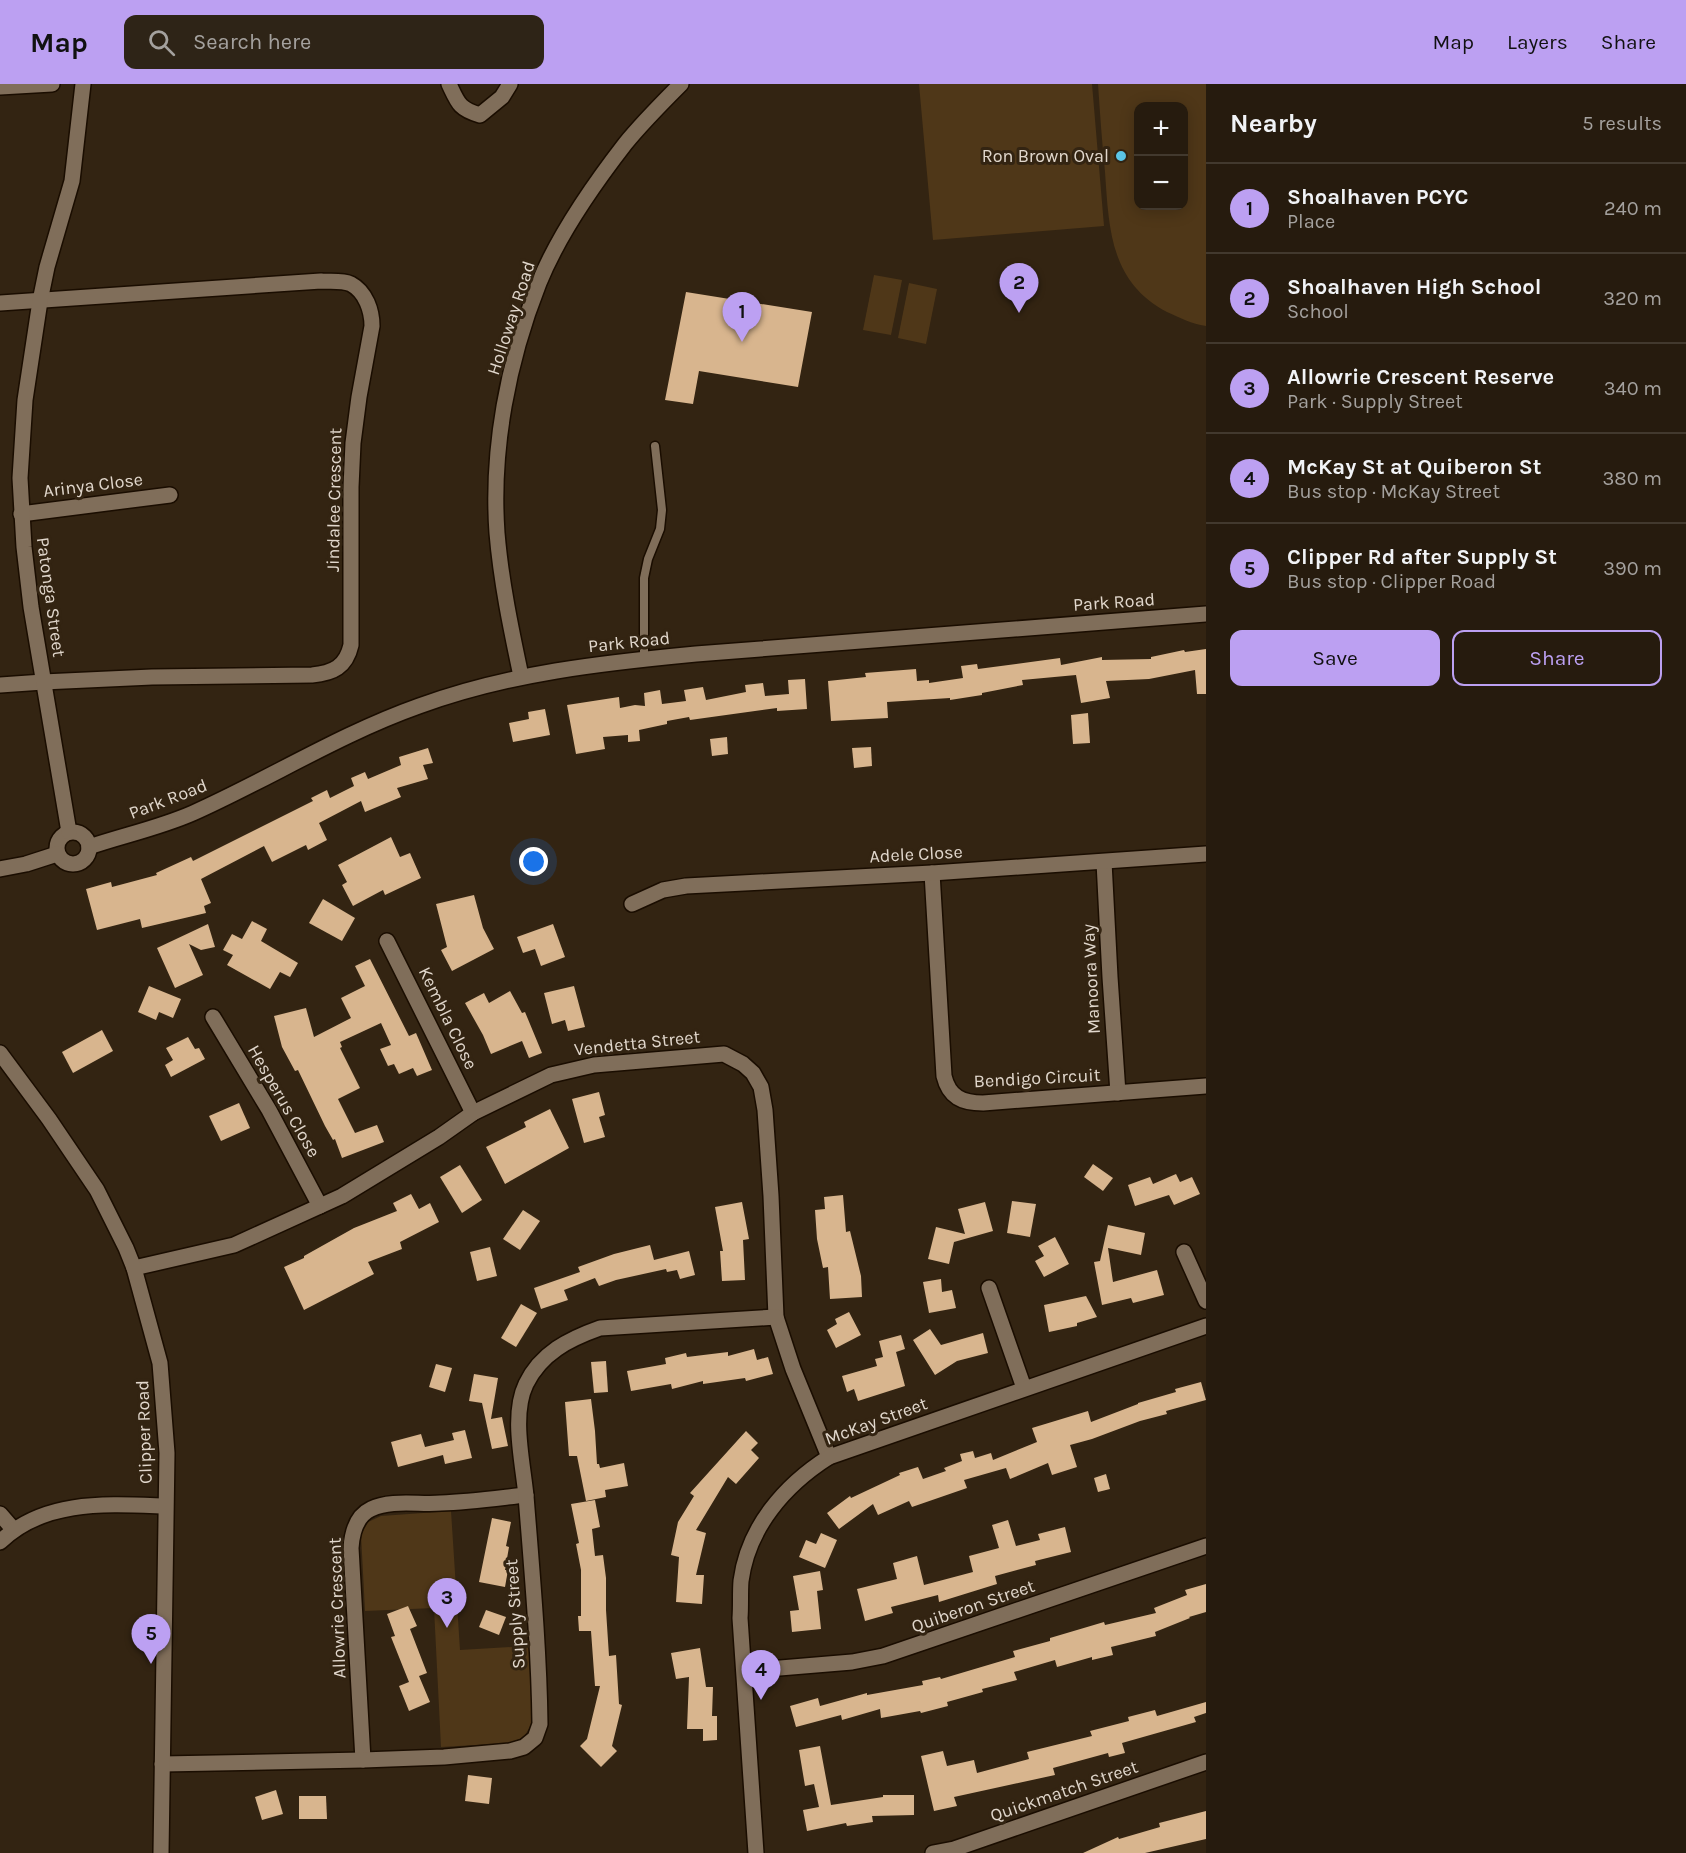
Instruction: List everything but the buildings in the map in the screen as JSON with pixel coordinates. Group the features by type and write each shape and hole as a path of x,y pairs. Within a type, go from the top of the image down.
{"street":[{"path":"0,87 52,84"},
{"name":"Patonga Street","path":"69,832 31,607 21,514 20,478 25,400 40,301 47,267 72,181 83,84"},
{"path":"449,84 461,107 467,112 480,115 502,97 510,84"},
{"name":"Holloway Road","path":"521,676 506,601 497,533 496,490 501,426 515,357 539,283 556,248 590,193 626,143 681,84"},
{"name":"Jindalee Crescent","path":"0,303 302,282 341,282 351,284 365,299 372,317 352,443 351,645 345,662 332,672 312,675 152,677 0,685"},
{"name":"Arinya Close","path":"21,514 170,495"},
{"name":"Park Road","path":"89,848 165,825 381,720 459,693 521,676 644,659 1206,614"},
{"path":"69,832 83,835 89,848 84,860 72,865 66,863 57,854 58,840 69,832"},
{"path":"0,869 57,854"},
{"name":"Adele Close","path":"632,904 663,890 686,886 932,873 1206,854"},
{"name":"Manoora Way","path":"1104,862 1118,1093"},
{"name":"Bendigo Circuit","path":"932,873 943,1065 946,1084 950,1092 962,1101 970,1103 1206,1086"},
{"name":"Kembla Close","path":"387,941 473,1113"},
{"name":"Hesperus Close","path":"213,1017 269,1110 320,1206"},
{"name":"Clipper Road","path":"0,1053 49,1119 97,1190 134,1268 160,1363 166,1425 161,1853"},
{"name":"Vendetta Street","path":"134,1268 234,1245 342,1196 439,1137 473,1113 551,1075 594,1065 724,1054 743,1064 753,1073 761,1087 765,1110 774,1233 776,1317 793,1369 829,1457"},
{"path":"1184,1252 1206,1301"},
{"path":"989,1288 1024,1388"},
{"name":"Supply Street","path":"162,1764 444,1757 510,1751 524,1747 535,1738 540,1724 526,1495 518,1411 526,1384 546,1355 573,1337 600,1328 776,1317"},
{"name":"McKay Street","path":"756,1853 741,1582 746,1557 769,1510 787,1489 829,1457 1206,1326"},
{"name":"Allowrie Crescent","path":"363,1760 351,1548 356,1524 369,1510 384,1505 442,1503 526,1495"},
{"path":"0,1542 13,1529 31,1519 57,1510 113,1504 165,1506"},
{"path":"0,1514 13,1529"},
{"name":"Quiberon Street","path":"745,1671 852,1662 883,1656 1206,1546"},
{"name":"Quickmatch Street","path":"933,1853 954,1851 1206,1762"}],"lane":[{"path":"644,659 644,578 648,559 660,529 662,510 655,446"}],"shaded area":[{"path":"919,84 1092,84 1104,226 933,240"},
{"name":"Ron Brown Oval","path":"1098,84 1206,84 1206,326 1167,312 1148,300 1134,285 1123,270 1116,252 1108,214"},
{"path":"874,275 902,280 891,335 863,330"},
{"path":"909,283 937,289 926,344 898,338"},
{"path":"451,1511 460,1650 529,1646 532,1723 524,1737 510,1743 441,1747 434,1608 365,1611 361,1535 368,1522 381,1516"}],"place":[{"name":"Ron Brown Oval","path":"1121,156"},
{"name":"Shoalhaven High School","path":"1019,313"},
{"name":"Shoalhaven PCYC","path":"742,342"},
{"name":"Allowrie Crescent Reserve","path":"447,1628"},
{"name":"Clipper Rd after Supply St","path":"151,1664"},
{"name":"McKay St at Quiberon St","path":"761,1700"}]}
